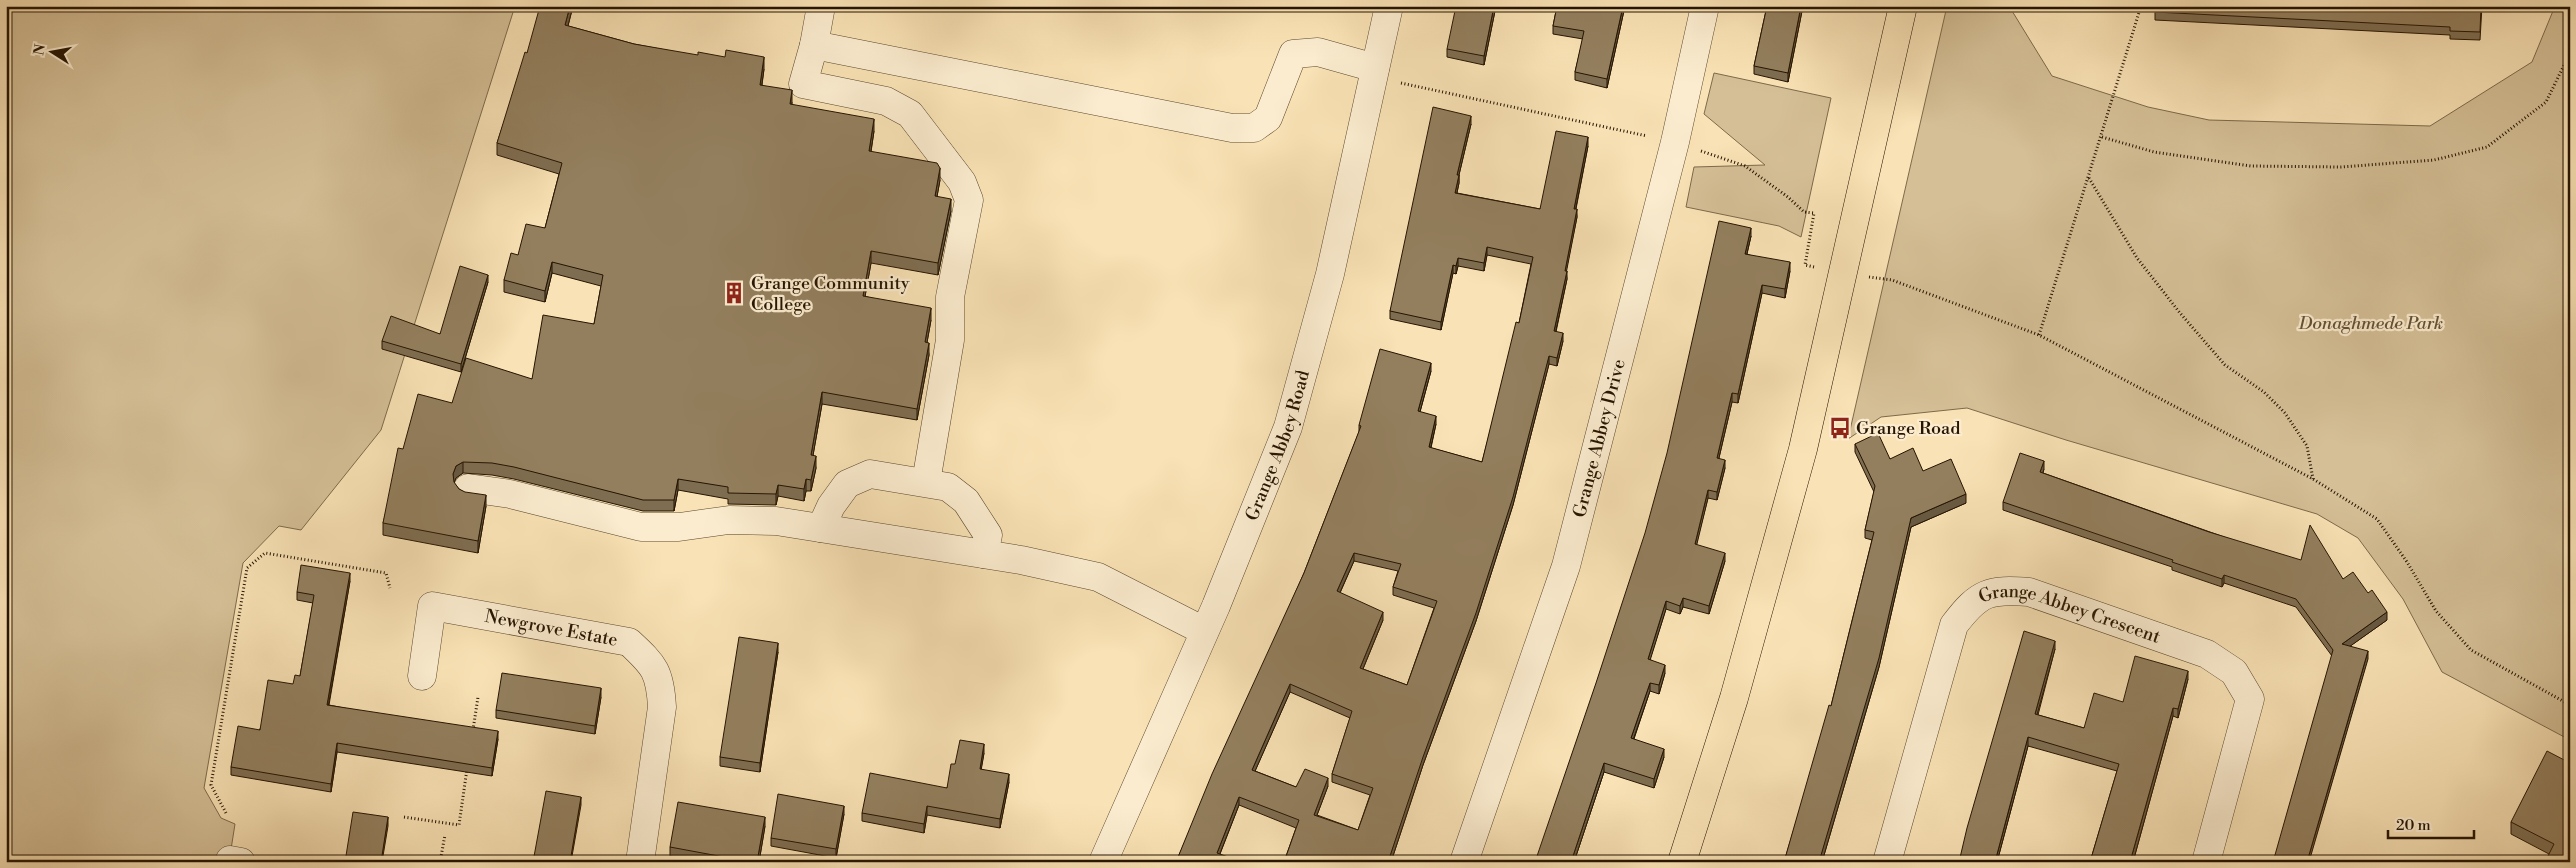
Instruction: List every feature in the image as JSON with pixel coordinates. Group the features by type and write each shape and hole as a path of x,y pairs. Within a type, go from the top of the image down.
{"main road":[{"path":"1682,862 1734,698 1803,448 1903,6"}],"street":[{"path":"820,6 814,45 803,84 886,100 910,114 962,182 969,200 950,297 950,340 926,482"},
{"name":"Grange Abbey Road","path":"1103,862 1204,631 1288,427 1330,274 1389,6"},
{"name":"Grange Abbey Drive","path":"1464,862 1566,566 1675,142 1705,6"},
{"path":"814,45 1232,128 1254,128 1268,118 1293,54 1318,52 1374,72"},
{"path":"822,528 831,506 847,484 870,474 926,482 948,487 966,501 988,535 984,554"},
{"path":"468,488 510,494 640,527 680,527 729,520 776,521 984,554 1098,578 1204,631"},
{"name":"Grange Abbey Crescent","path":"1887,862 1954,625 1971,603 2000,590 2029,592 2179,644 2207,654 2234,672 2250,699 2206,862"},
{"name":"Newgrove Estate","path":"422,676 432,606 630,642 651,662 661,682 662,707 640,862"},
{"path":"230,862 230,860 241,862"}],"path":[{"path":"2039,335 2102,137 2141,6"},
{"path":"2102,137 2154,152 2251,166 2341,166 2434,160 2487,147 2546,102 2570,54"},
{"path":"1374,72 1675,142 1745,166 1788,197 1804,212 1814,213 1805,265 1842,274 1892,280 2039,335 2313,479 2377,519 2407,562 2436,611 2471,650 2570,705"},
{"path":"2089,178 2137,258 2180,313 2225,365 2264,392 2286,413 2306,446 2313,479"},
{"path":"226,814 212,785 247,568 265,553 386,573 390,588"},
{"path":"472,736 478,697"},
{"path":"404,817 459,825 467,766"},
{"path":"440,862 445,835"}],"green space":[{"path":"6,6 515,6 381,430 301,530 279,526 243,563 204,788 221,818 235,824 229,862 6,862"},
{"name":"Donaghmede Park","path":"1947,6 2009,6 2052,76 2148,107 2209,120 2430,126 2532,62 2555,6 2570,6 2570,740 2442,672 2403,599 2358,538 2317,514 2066,440 1967,408 1881,417 1848,439"},
{"path":"1714,73 1831,98 1801,237 1779,226 1686,207 1694,167 1765,165 1704,114"}],"building":[{"name":"Grange Community College","path":"540,6 570,6 565,25 634,44 698,55 698,52 725,57 726,50 764,57 760,85 792,90 790,104 874,119 869,151 937,163 940,168 935,196 951,199 938,263 871,251 863,296 931,308 925,342 929,343 917,409 822,392 811,455 816,456 811,480 806,479 804,489 778,485 776,494 728,493 728,487 678,479 674,500 643,500 514,467 492,463 463,462 456,466 453,474 454,482 459,489 465,492 486,495 478,541 383,523 398,448 403,449 418,394 452,403 466,358 532,379 543,315 594,324 603,275 552,262 545,291 504,280 511,253 518,255 526,224 545,228 562,163 497,143 525,52 527,53"},
{"path":"1456,6 1494,6 1484,56 1447,49"},
{"path":"1557,6 1623,6 1607,79 1575,72 1584,31 1553,26"},
{"path":"1767,6 1801,6 1788,73 1754,66"},
{"path":"2155,6 2481,6 2480,32 2450,31 2450,27 2155,12"},
{"path":"1433,107 1471,116 1457,175 1459,175 1455,193 1540,209 1556,131 1588,137 1574,209 1577,209 1565,271 1567,271 1554,331 1563,333 1557,358 1549,356 1513,497 1476,613 1423,757 1388,862 1284,862 1299,820 1239,797 1217,853 1242,862 1176,862 1212,774 1304,573 1361,426 1359,425 1380,349 1431,363 1418,411 1436,416 1429,447 1482,462 1516,322 1519,323 1533,257 1487,247 1484,263 1458,258 1456,266 1453,265 1441,322 1390,311","holes":["1354,553 1401,564 1393,587 1437,601 1407,685 1360,668 1383,612 1337,591","1290,684 1352,711 1332,774 1373,788 1358,830 1314,815 1328,778 1305,769 1296,787 1252,770"]},
{"path":"1719,221 1751,228 1745,254 1790,262 1785,289 1762,285 1738,394 1732,393 1717,458 1725,460 1717,492 1708,490 1695,544 1725,553 1709,606 1683,598 1680,606 1666,601 1648,659 1665,665 1659,685 1650,683 1631,738 1664,749 1654,779 1604,763 1571,862 1535,862 1645,533 1667,453"},
{"path":"460,266 488,275 461,364 382,341 391,316 440,334"},
{"path":"1878,433 1890,459 1913,448 1923,471 1951,459 1966,494 1911,518 1879,658 1819,862 1784,862 1829,705 1831,706 1874,532 1865,530 1875,486 1855,444"},
{"path":"2020,453 2044,461 2040,472 2209,532 2301,560 2310,525 2343,579 2353,572 2368,593 2372,590 2387,612 2342,644 2368,651 2307,862 2273,862 2333,650 2296,599 2224,575 2222,579 2172,562 2173,560 2003,502"},
{"path":"301,565 350,573 327,705 498,731 492,768 337,743 331,784 231,767 238,726 260,730 268,680 293,684 295,675 300,676 314,595 297,592"},
{"path":"2024,631 2055,641 2035,714 2084,728 2094,693 2123,702 2135,656 2188,671 2178,709 2173,708 2130,862 2090,862 2119,764 2028,737 1995,862 1959,862 1967,828"},
{"path":"739,637 778,643 760,763 720,757"},
{"path":"502,673 601,688 595,726 496,710"},
{"path":"960,740 984,744 980,769 1009,774 1000,819 927,806 924,824 862,813 870,773 947,788 951,764 955,764"},
{"path":"2547,751 2570,763 2570,862 2545,862 2554,844 2511,822"},
{"path":"546,791 581,797 570,862 533,862"},
{"path":"778,794 844,806 836,849 771,838"},
{"path":"678,802 765,817 757,862 670,847"},
{"path":"353,812 388,817 381,862 345,862"}],"place":[{"name":"Grange Community College","path":"734,293"},
{"name":"Grange Road","path":"1840,428"}]}
